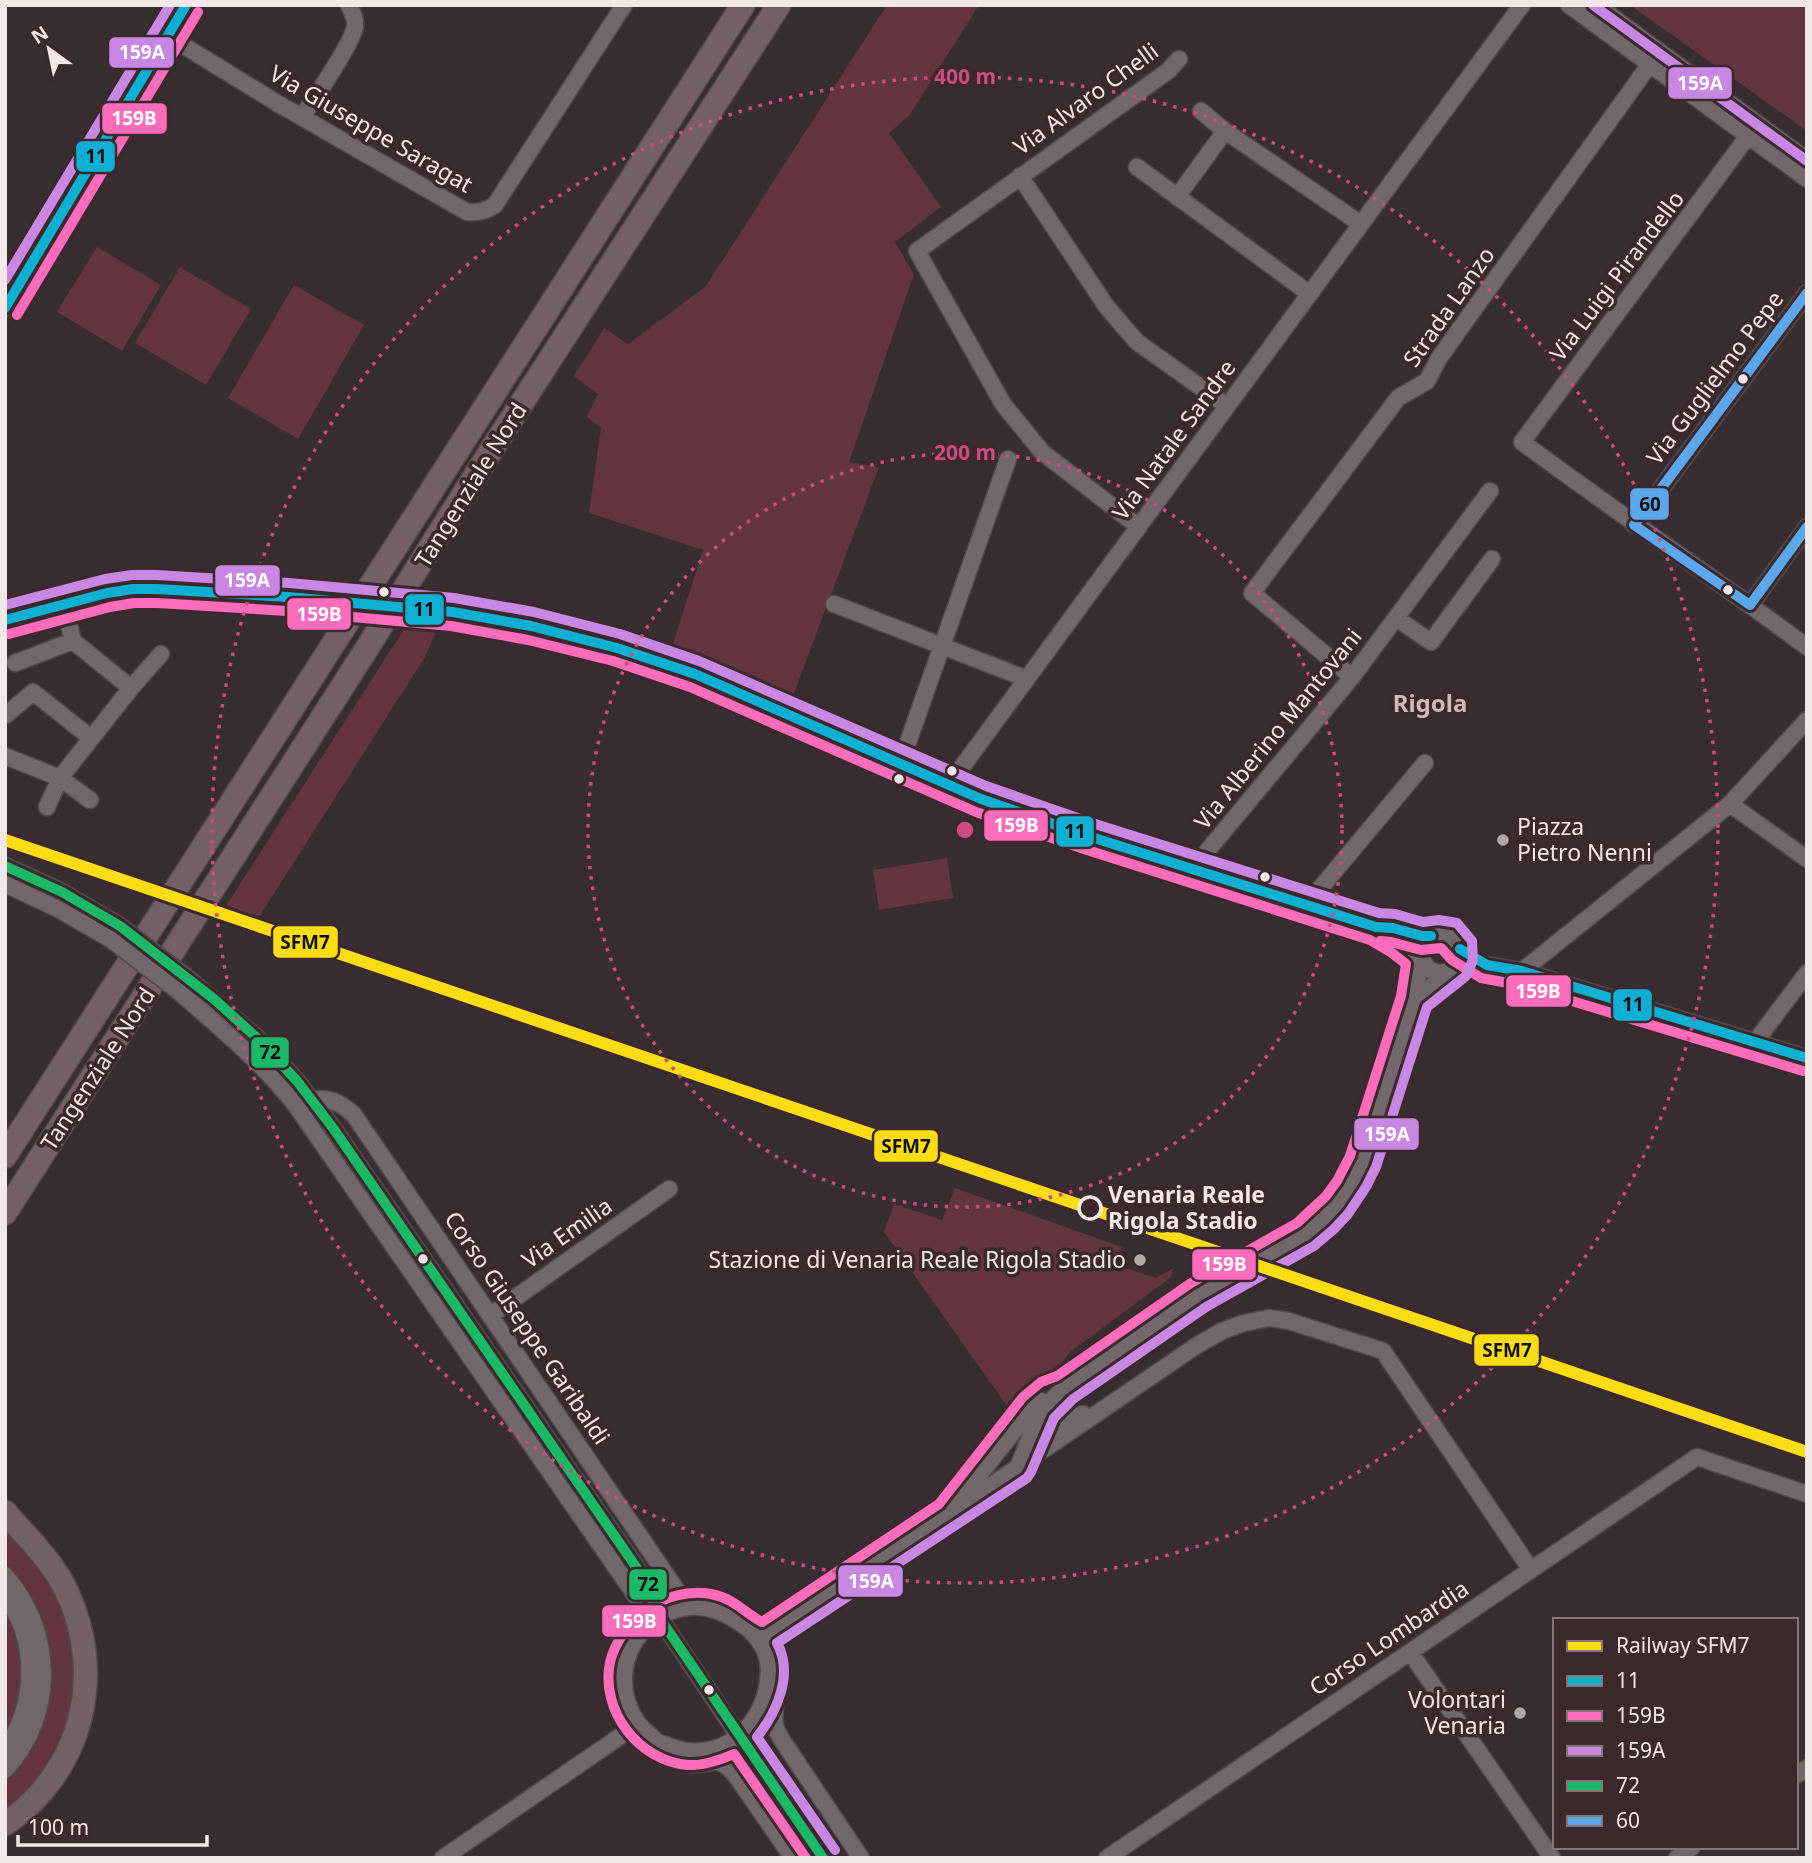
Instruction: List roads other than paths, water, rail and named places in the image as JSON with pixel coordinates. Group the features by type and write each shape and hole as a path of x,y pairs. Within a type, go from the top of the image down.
{"highway":[{"name":"Tangenziale Nord","path":"5,1156 743,5"},
{"name":"Tangenziale Nord","path":"5,1213 779,5"},
{"path":"5,1512 47,1562 67,1591 82,1634 86,1667 85,1700 69,1751 39,1795 27,1808 5,1824"}],"street":[{"path":"5,308 186,5"},
{"path":"302,117 355,27 349,5"},
{"name":"Via Giuseppe Saragat","path":"168,36 302,117 467,212 475,213 495,205 624,5"},
{"path":"1137,167 1310,294 1522,5"},
{"path":"1569,5 1807,179"},
{"path":"1596,5 1807,160"},
{"name":"Via Alvaro Chelli","path":"1139,527 1042,452 1018,424 1003,404 917,251 1168,71 1179,59"},
{"name":"Strada Lanzo","path":"1352,677 1252,593 1398,398 1422,386 1432,376 1439,358 1650,64"},
{"path":"1201,111 1225,131 1361,224"},
{"path":"1177,197 1225,131"},
{"name":"Via Luigi Pirandello","path":"1634,525 1522,442 1748,136"},
{"path":"1020,176 1106,306 1137,342 1227,407"},
{"name":"Via Guglielmo Pepe","path":"1634,525 1807,293"},
{"name":"Via Natale Sandre","path":"948,786 1310,294"},
{"path":"900,765 1008,459"},
{"name":"Via Alberino Mantovani","path":"1193,869 1352,677 1490,491"},
{"path":"1634,525 1807,647"},
{"path":"1749,605 1807,527"},
{"path":"1396,618 1431,642 1492,559"},
{"path":"5,620 107,593 157,589 288,597 453,612 553,631 617,648 719,684 981,799 1088,836 1376,927 1400,941 1433,972 1439,974 1486,965 1522,971 1807,1058"},
{"path":"64,604 73,641 131,688"},
{"path":"834,604 1027,679"},
{"path":"15,663 73,641"},
{"path":"47,807 60,778 161,654"},
{"path":"6,715 33,692 92,738"},
{"path":"1522,971 1730,804 1807,720"},
{"path":"5,756 60,778 90,800"},
{"path":"1307,904 1425,763"},
{"path":"1730,804 1807,859"},
{"path":"5,866 62,892 183,985 212,1020 304,1104 469,1353 640,1602 659,1617 823,1858"},
{"path":"5,884 115,932"},
{"path":"1376,927 1393,928 1422,936 1445,934 1456,941 1460,949 1459,960 1450,971 1415,999"},
{"path":"1018,1466 1038,1418 1064,1388 1199,1295 1293,1243 1318,1225 1337,1205 1363,1161 1415,999 1422,946 1431,936"},
{"path":"1460,949 1486,965"},
{"path":"1755,1042 1807,973"},
{"name":"Corso Giuseppe Garibaldi","path":"304,1104 319,1098 334,1101 354,1115 688,1607"},
{"name":"Via Emilia","path":"491,1315 669,1189"},
{"path":"758,1639 949,1514 1196,1346 1222,1331 1269,1318 1289,1321 1383,1351 1531,1570"},
{"path":"949,1514 1034,1406 1049,1394 1064,1388"},
{"path":"1049,1403 1048,1413 1055,1421 1060,1422 1105,1406"},
{"name":"Corso Lombardia","path":"1107,1858 1697,1457 1807,1494"},
{"path":"5,1575 19,1592 34,1623 42,1652 44,1673 41,1704 36,1718 21,1749 5,1770"},
{"path":"5,1595 22,1627 30,1669 25,1709 20,1724 5,1749"},
{"path":"793,1858 734,1773 724,1763 716,1761 690,1764 664,1752 638,1724 628,1706 623,1687 624,1667 630,1648 641,1631 659,1617 688,1607 723,1612 742,1624 758,1639 777,1676 779,1688 775,1727 861,1858"},
{"path":"1410,1652 1552,1858"},
{"path":"657,1742 690,1751 716,1748 739,1736 753,1723 763,1703 769,1676 769,1657"},
{"path":"443,1858 638,1724"}],"rail line":[{"name":"SFM7","path":"5,840 1807,1452"}],"place":[{"name":"Piazza Pietro Nenni","path":"1503,840"},
{"name":"Venaria Reale Rigola Stadio","path":"1090,1208"},
{"name":"Stazione di Venaria Reale Rigola Stadio","path":"1140,1260"},
{"name":"Volontari Venaria","path":"1520,1713"}],"district":[{"name":"Rigola","path":"1430,704"}]}
